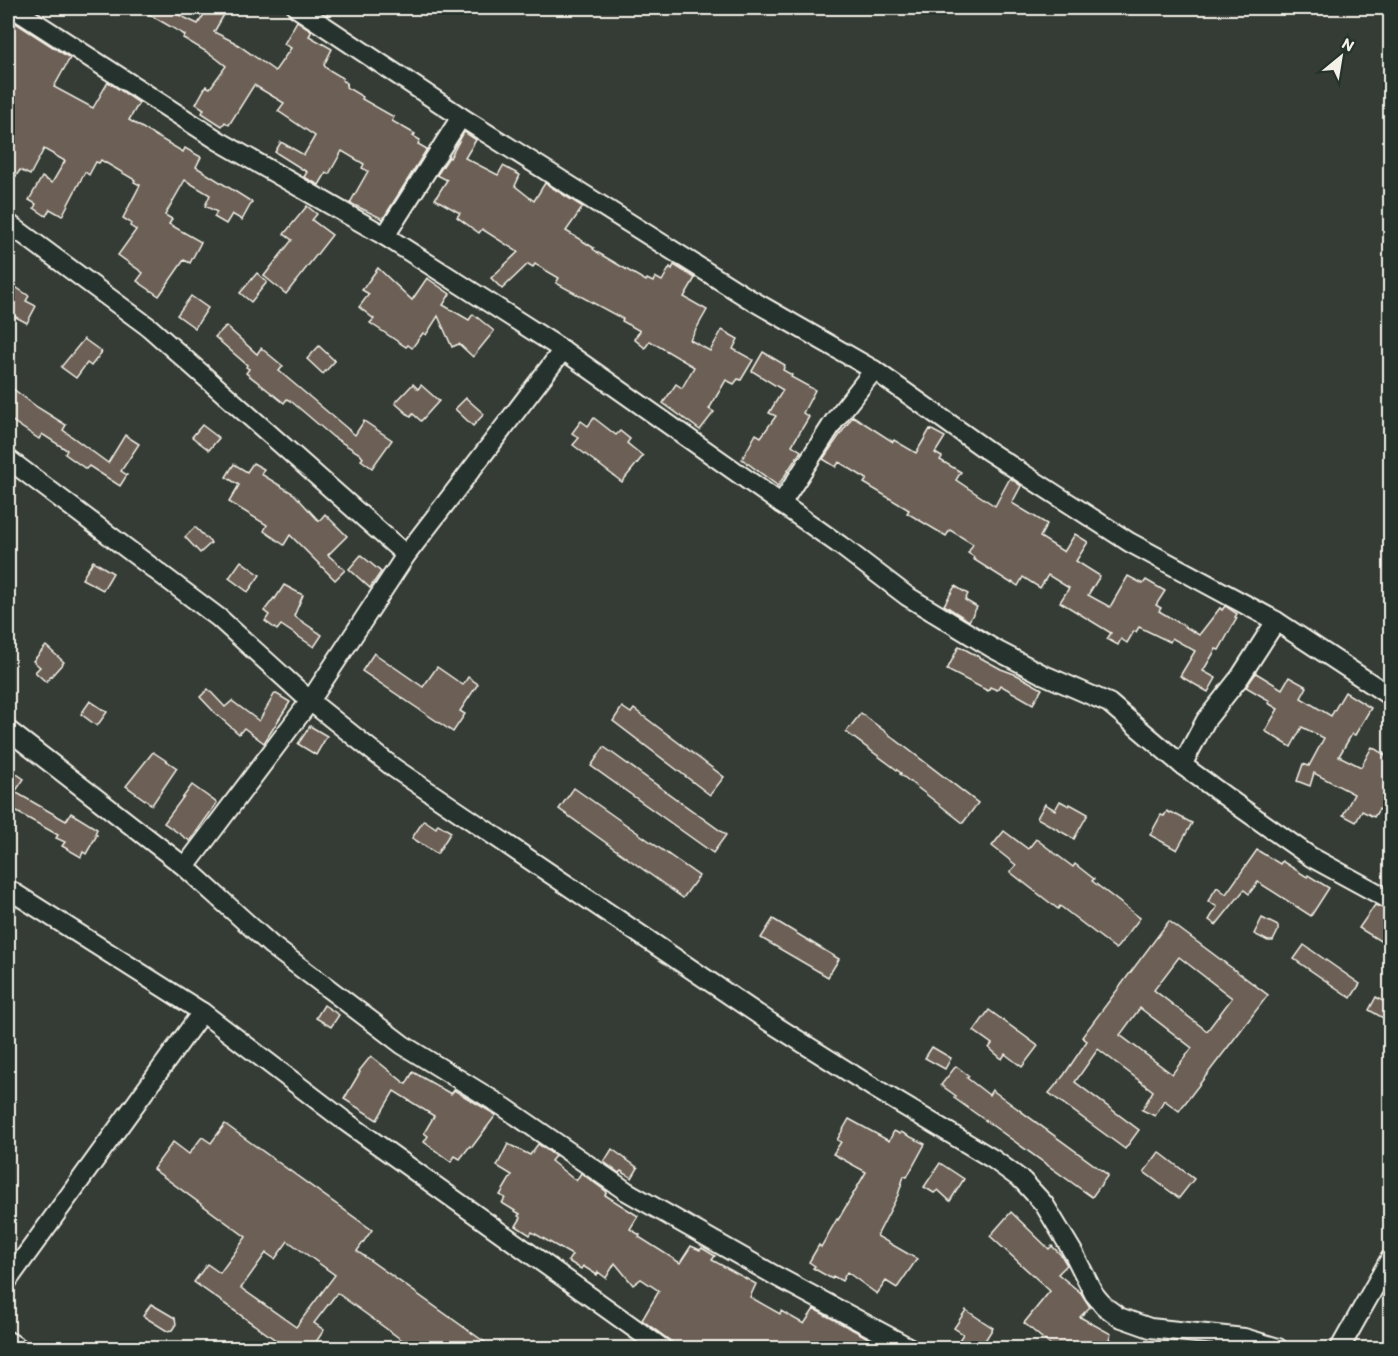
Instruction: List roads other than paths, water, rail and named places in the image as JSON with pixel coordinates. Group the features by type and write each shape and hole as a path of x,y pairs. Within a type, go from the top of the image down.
{"street":[{"path":"13,8 219,141 385,236 563,350 907,596 1042,674 1109,703 1182,765 1311,856 1390,900"},
{"path":"297,8 460,117 748,298 874,370 988,451 1129,542 1276,621 1390,696"},
{"path":"385,236 460,117"},
{"path":"8,224 150,328 406,555"},
{"path":"185,867 310,701 406,555 563,350"},
{"path":"781,504 835,420 874,370"},
{"path":"8,459 219,618 310,701 402,773 761,1016 871,1086 993,1159 1023,1180 1044,1204 1074,1254 1094,1294 1104,1306 1119,1317 1150,1328 1244,1338 1278,1348"},
{"path":"1182,765 1206,720 1240,677 1276,621"},
{"path":"8,730 185,867 271,945 403,1045 504,1107 626,1191 774,1275 910,1348"},
{"path":"8,889 202,1012 342,1119 662,1348"},
{"path":"8,1280 202,1012"},
{"path":"1340,1348 1390,1259"},
{"path":"8,1341 19,1348"}]}
